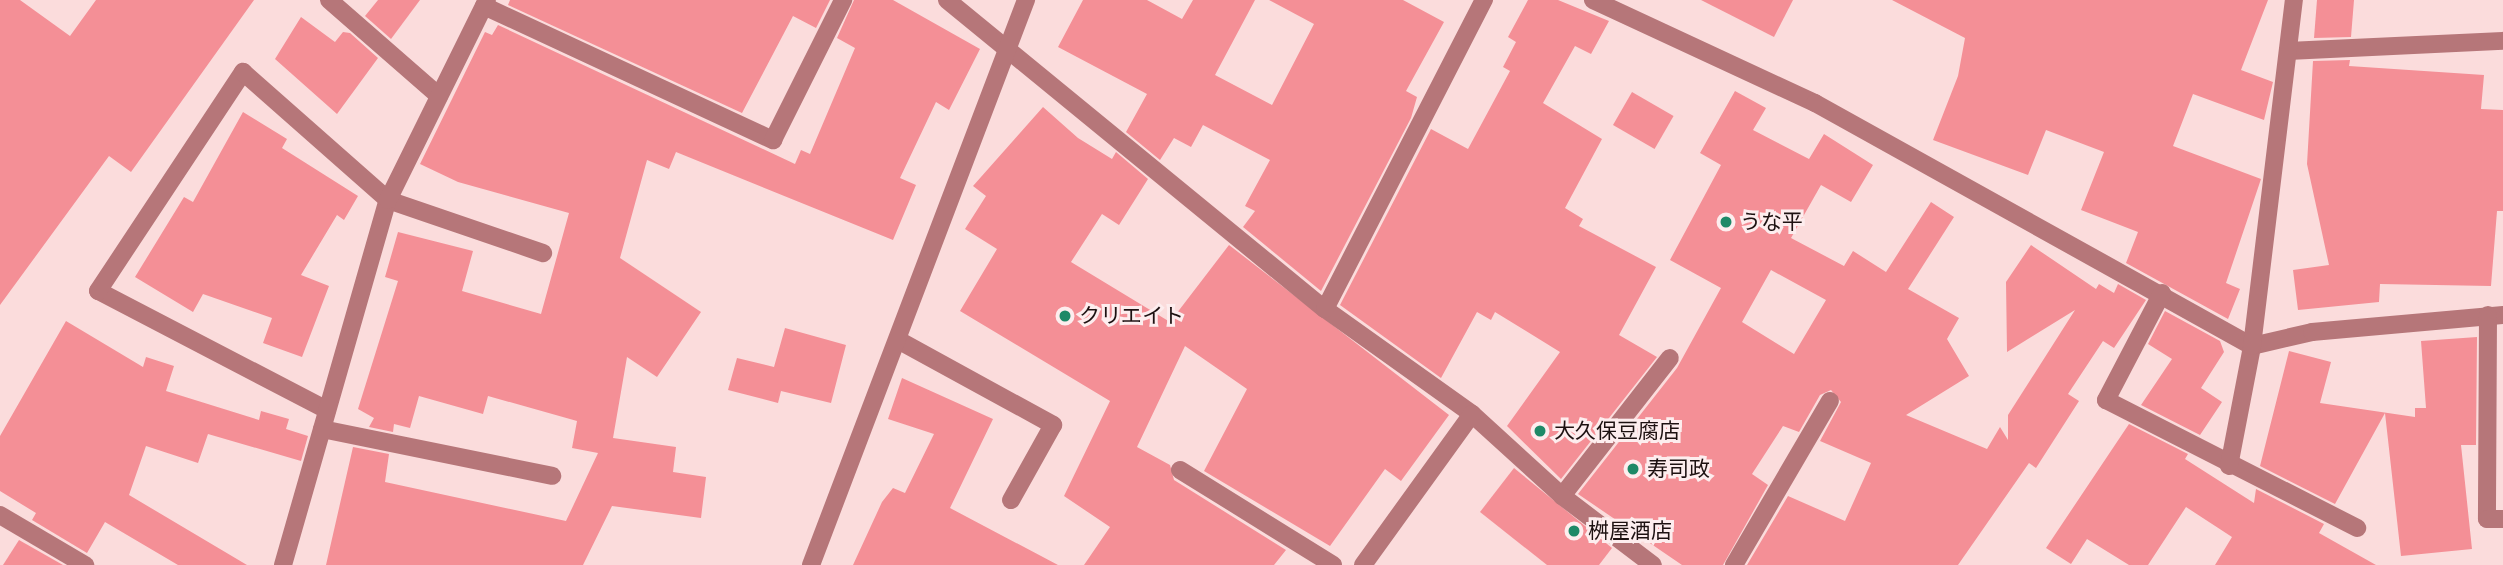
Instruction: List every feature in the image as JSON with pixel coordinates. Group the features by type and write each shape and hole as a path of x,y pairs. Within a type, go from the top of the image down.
{"street":[{"path":"329,0 439,96"},
{"path":"283,565 388,200 485,3 773,140 843,0"},
{"path":"947,0 1325,309 1472,414 1562,496 1653,565"},
{"path":"811,565 1026,0"},
{"path":"1325,309 1484,0"},
{"path":"1593,0 1815,103 2162,293 2252,346 2312,332 2496,315 2487,519 2503,519"},
{"path":"2229,466 2252,346 2294,0"},
{"path":"2288,51 2503,41"},
{"path":"327,410 98,291 243,72 388,200 543,253"},
{"path":"2162,293 2106,400 2229,466 2357,528"},
{"path":"898,340 1053,425 1012,500"},
{"path":"1562,496 1670,358"},
{"path":"1734,565 1830,401"},
{"path":"1363,565 1472,414"},
{"path":"322,429 552,476"},
{"path":"1180,470 1333,565"},
{"path":"0,515 85,565"}],"building":[{"path":"0,0 20,0 70,36 96,0 254,0 131,172 109,156 0,305"},
{"path":"378,0 420,0 391,39 365,16"},
{"path":"510,0 830,0 816,28 793,16 742,113 508,5"},
{"path":"854,0 893,0 980,49 949,110 936,102 900,178 916,185 893,240 676,152 669,169 647,160 620,258 701,312 657,377 627,357 613,438 676,447 673,472 706,477 701,518 612,506 583,565 326,565 353,447 389,454 385,482 566,521 598,453 572,448 577,421 488,396 483,414 419,396 410,428 394,424 393,432 369,427 374,418 358,409 398,281 385,277 398,232 473,251 462,291 541,314 569,213 458,182 420,164 485,32 492,35 498,25 795,164 801,150 810,154 855,48 837,38"},
{"path":"1083,0 1147,0 1182,19 1193,0 1255,0 1215,75 1272,105 1314,24 1269,0 1403,0 1444,22 1406,91 1417,97 1411,118 1321,291 1243,227 1255,211 1245,206 1270,160 1203,125 1191,147 1174,138 1160,160 1126,132 1147,94 1058,47"},
{"path":"1528,0 1558,0 1609,21 1591,54 1575,46 1543,103 1602,139 1565,208 1583,219 1579,226 1656,267 1619,335 1657,357 1561,479 1507,426 1560,352 1495,312 1491,320 1477,312 1441,378 1340,305 1431,129 1468,149 1510,71 1503,67 1516,42 1508,37"},
{"path":"1701,0 1793,0 1774,37"},
{"path":"1892,0 2268,0 2241,70 2273,82 2264,120 2193,94 2173,146 2261,179 2226,283 2240,289 2228,319 2126,263 2138,232 2081,210 2104,152 2046,130 2028,175 1933,140 1958,76 1965,38"},
{"path":"2317,0 2354,0 2351,37 2314,38"},
{"path":"301,17 335,42 343,32 350,33 378,58 337,114 275,59"},
{"path":"2350,60 2349,66 2484,75 2481,109 2503,110 2503,211 2497,211 2491,286 2380,284 2379,302 2298,310 2293,270 2329,265 2307,164 2313,61"},
{"path":"1735,91 1766,108 1753,130 1809,159 1824,134 1873,165 1851,202 1821,185 1791,238 1844,266 1853,251 1886,272 1931,202 1954,217 1908,289 1959,318 1947,339 1969,376 1906,415 1987,449 2000,427 2008,440 2008,415 2075,310 2007,352 2006,282 2031,245 2096,289 2099,284 2114,293 2118,284 2146,300 2114,348 2103,341 2068,394 2079,401 2036,468 2029,463 1958,565 1747,565 1788,496 1845,521 1871,463 1820,441 1841,402 1831,390 1820,395 1799,432 1783,426 1752,474 1768,485 1723,565 1682,565 1578,494 1677,368 1721,288 1670,260 1721,165 1700,153","holes":["1771,270 1826,300 1794,354 1742,322"]},
{"path":"1632,92 1674,116 1655,149 1613,125"},
{"path":"1043,107 1078,138 1112,159 1116,152 1148,179 1119,225 1102,214 1071,262 1170,322 1229,245 1449,415 1401,481 1385,469 1330,546 1204,471 1247,389 1185,346 1137,447 1170,465 1174,480 1286,550 1274,565 1084,565 1110,527 1064,496 1110,401 960,311 997,249 965,229 986,196 973,186"},
{"path":"243,112 287,139 282,148 358,196 344,220 337,215 301,275 329,286 302,357 263,343 272,318 203,294 193,312 135,277 184,197 193,202"},
{"path":"2165,311 2220,341 2224,352 2201,388 2222,402 2200,435 2141,405 2172,359 2148,344"},
{"path":"66,321 143,367 146,357 174,366 166,391 259,420 261,411 289,419 286,429 308,436 301,461 208,434 198,463 146,446 129,495 247,565 178,565 105,522 87,553 32,520 36,513 0,491 0,436"},
{"path":"785,328 846,345 831,403 781,391 778,403 728,390 737,358 774,367"},
{"path":"2477,337 2476,445 2461,445 2472,549 2401,556 2385,413 2335,504 2260,466 2289,351 2331,362 2320,403 2415,417 2415,408 2426,408 2421,341"},
{"path":"902,378 993,419 950,508 1058,565 853,565 882,502 893,488 905,493 934,434 888,419"},
{"path":"2129,424 2188,454 2185,459 2254,503 2256,489 2324,524 2319,533 2376,565 2215,565 2232,537 2186,507 2148,565 2129,565 2087,539 2071,564 2046,548"},
{"path":"1514,468 1612,548 1599,565 1547,565 1480,512"},
{"path":"19,540 63,565 3,565"}],"place":[{"name":"うな平","path":"1726,222"},
{"name":"クリエイト","path":"1065,316"},
{"name":"大久保豆腐店","path":"1540,431"},
{"name":"寿司政","path":"1633,469"},
{"name":"桝屋酒店","path":"1574,531"}]}
